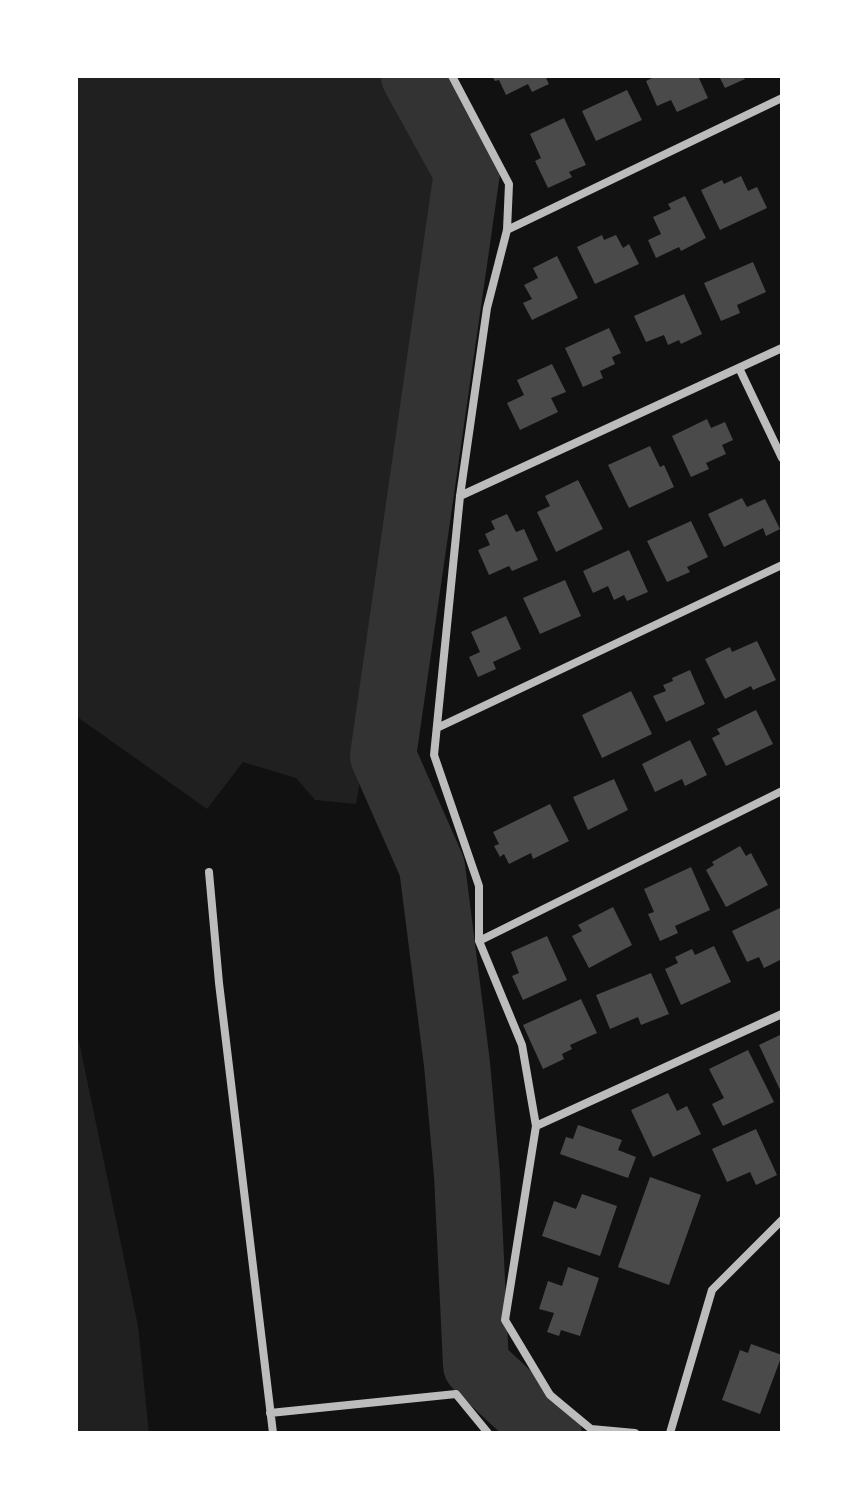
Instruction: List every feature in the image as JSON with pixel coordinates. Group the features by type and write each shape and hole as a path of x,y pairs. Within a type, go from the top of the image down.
{"street":[{"path":"452,76 509,184 507,230 487,308 460,496 434,755 479,886 479,941 522,1045 536,1126 505,1320 550,1395 591,1429 635,1433"},
{"path":"507,230 782,98"},
{"path":"460,496 782,348"},
{"path":"739,368 782,458"},
{"path":"437,728 782,565"},
{"path":"479,941 782,791"},
{"path":"209,872 219,983 273,1433"},
{"path":"536,1126 782,1014"},
{"path":"670,1433 712,1290 781,1223"},
{"path":"270,1413 456,1394 488,1433"}],"shaded area":[{"path":"76,76 394,76 447,182 452,238 356,804 315,800 296,778 243,762 207,809 76,716"},
{"path":"76,1027 138,1326 149,1433 76,1433"}],"building":[{"path":"492,76 545,76 549,84 532,92 528,84 506,95 499,80 495,81"},
{"path":"656,76 698,76 708,98 677,112 671,100 657,106 646,81"},
{"path":"719,76 743,76 745,79 725,88"},
{"path":"627,90 642,120 596,141 582,111"},
{"path":"564,118 586,165 569,172 572,177 548,188 535,161 541,158 530,134"},
{"path":"741,176 748,191 757,187 767,208 720,230 701,190 722,180 724,184"},
{"path":"685,196 706,238 681,251 679,247 656,258 648,240 661,234 653,217 671,209 668,204"},
{"path":"602,235 604,240 616,235 623,248 629,244 639,264 595,284 577,247"},
{"path":"557,256 578,298 532,320 523,303 532,299 524,285 538,278 533,268"},
{"path":"753,262 766,292 737,305 740,313 721,321 704,283"},
{"path":"684,294 702,334 681,344 679,340 668,345 664,335 646,342 634,316"},
{"path":"609,328 621,353 612,357 615,364 600,371 603,378 583,387 565,348"},
{"path":"552,364 566,392 551,398 558,412 520,430 507,403 524,395 517,380"},
{"path":"707,419 711,428 725,422 733,440 722,445 726,454 706,463 709,469 691,477 672,436"},
{"path":"650,446 660,467 664,465 674,487 629,508 608,465"},
{"path":"578,480 603,529 556,552 537,512 550,506 545,496"},
{"path":"742,498 747,507 765,499 780,529 766,536 763,528 724,547 708,514"},
{"path":"507,514 516,532 524,529 538,560 512,571 509,566 489,575 478,550 490,545 485,534 495,529 491,521"},
{"path":"691,521 708,557 687,567 690,572 667,582 647,541"},
{"path":"629,550 648,592 627,601 624,595 614,600 608,586 593,593 583,571"},
{"path":"565,580 581,616 540,634 523,598"},
{"path":"506,616 521,649 493,662 496,669 478,677 469,657 480,652 471,632"},
{"path":"757,641 776,680 753,690 751,686 725,699 705,659 730,647 732,652"},
{"path":"690,670 705,704 666,722 653,696 666,691 663,685 673,681 672,678"},
{"path":"631,691 652,734 602,758 582,715"},
{"path":"756,710 773,744 726,766 712,738 720,734 717,729"},
{"path":"690,740 707,775 685,786 682,779 655,792 642,764"},
{"path":"614,779 628,810 588,830 573,797"},
{"path":"550,804 569,841 533,859 531,853 509,864 504,854 500,857 494,846 499,844 493,832"},
{"path":"740,846 746,856 751,853 768,885 726,907 706,870 714,865 712,862"},
{"path":"691,867 710,910 675,926 678,933 660,941 648,914 654,912 644,889"},
{"path":"613,907 632,945 589,968 572,936 582,931 578,925"},
{"path":"782,907 782,959 764,968 759,957 747,962 732,931"},
{"path":"547,936 567,980 523,1000 512,976 519,973 511,952"},
{"path":"714,946 731,982 681,1005 665,969 678,963 675,957 692,949 695,955"},
{"path":"651,973 669,1014 641,1025 638,1017 610,1029 596,995"},
{"path":"581,999 597,1033 570,1045 572,1049 562,1054 564,1059 543,1069 523,1025"},
{"path":"782,1034 782,1094 759,1045"},
{"path":"748,1050 774,1102 723,1126 712,1104 724,1098 709,1069"},
{"path":"668,1093 677,1111 687,1106 701,1134 653,1157 631,1110"},
{"path":"578,1125 622,1140 618,1150 636,1157 628,1178 560,1154 566,1137 573,1139"},
{"path":"756,1129 777,1175 756,1185 750,1172 727,1182 712,1149"},
{"path":"650,1177 701,1195 669,1285 618,1267"},
{"path":"582,1194 617,1206 600,1256 542,1236 554,1201 576,1209"},
{"path":"568,1267 599,1278 580,1336 561,1330 559,1336 547,1332 554,1313 539,1309 548,1281 562,1286"},
{"path":"751,1344 782,1355 760,1414 722,1400 740,1350 748,1353"}],"waterway":[{"path":"414,76 467,172 383,756 432,867 457,1064 467,1175 476,1365 549,1433"}]}
